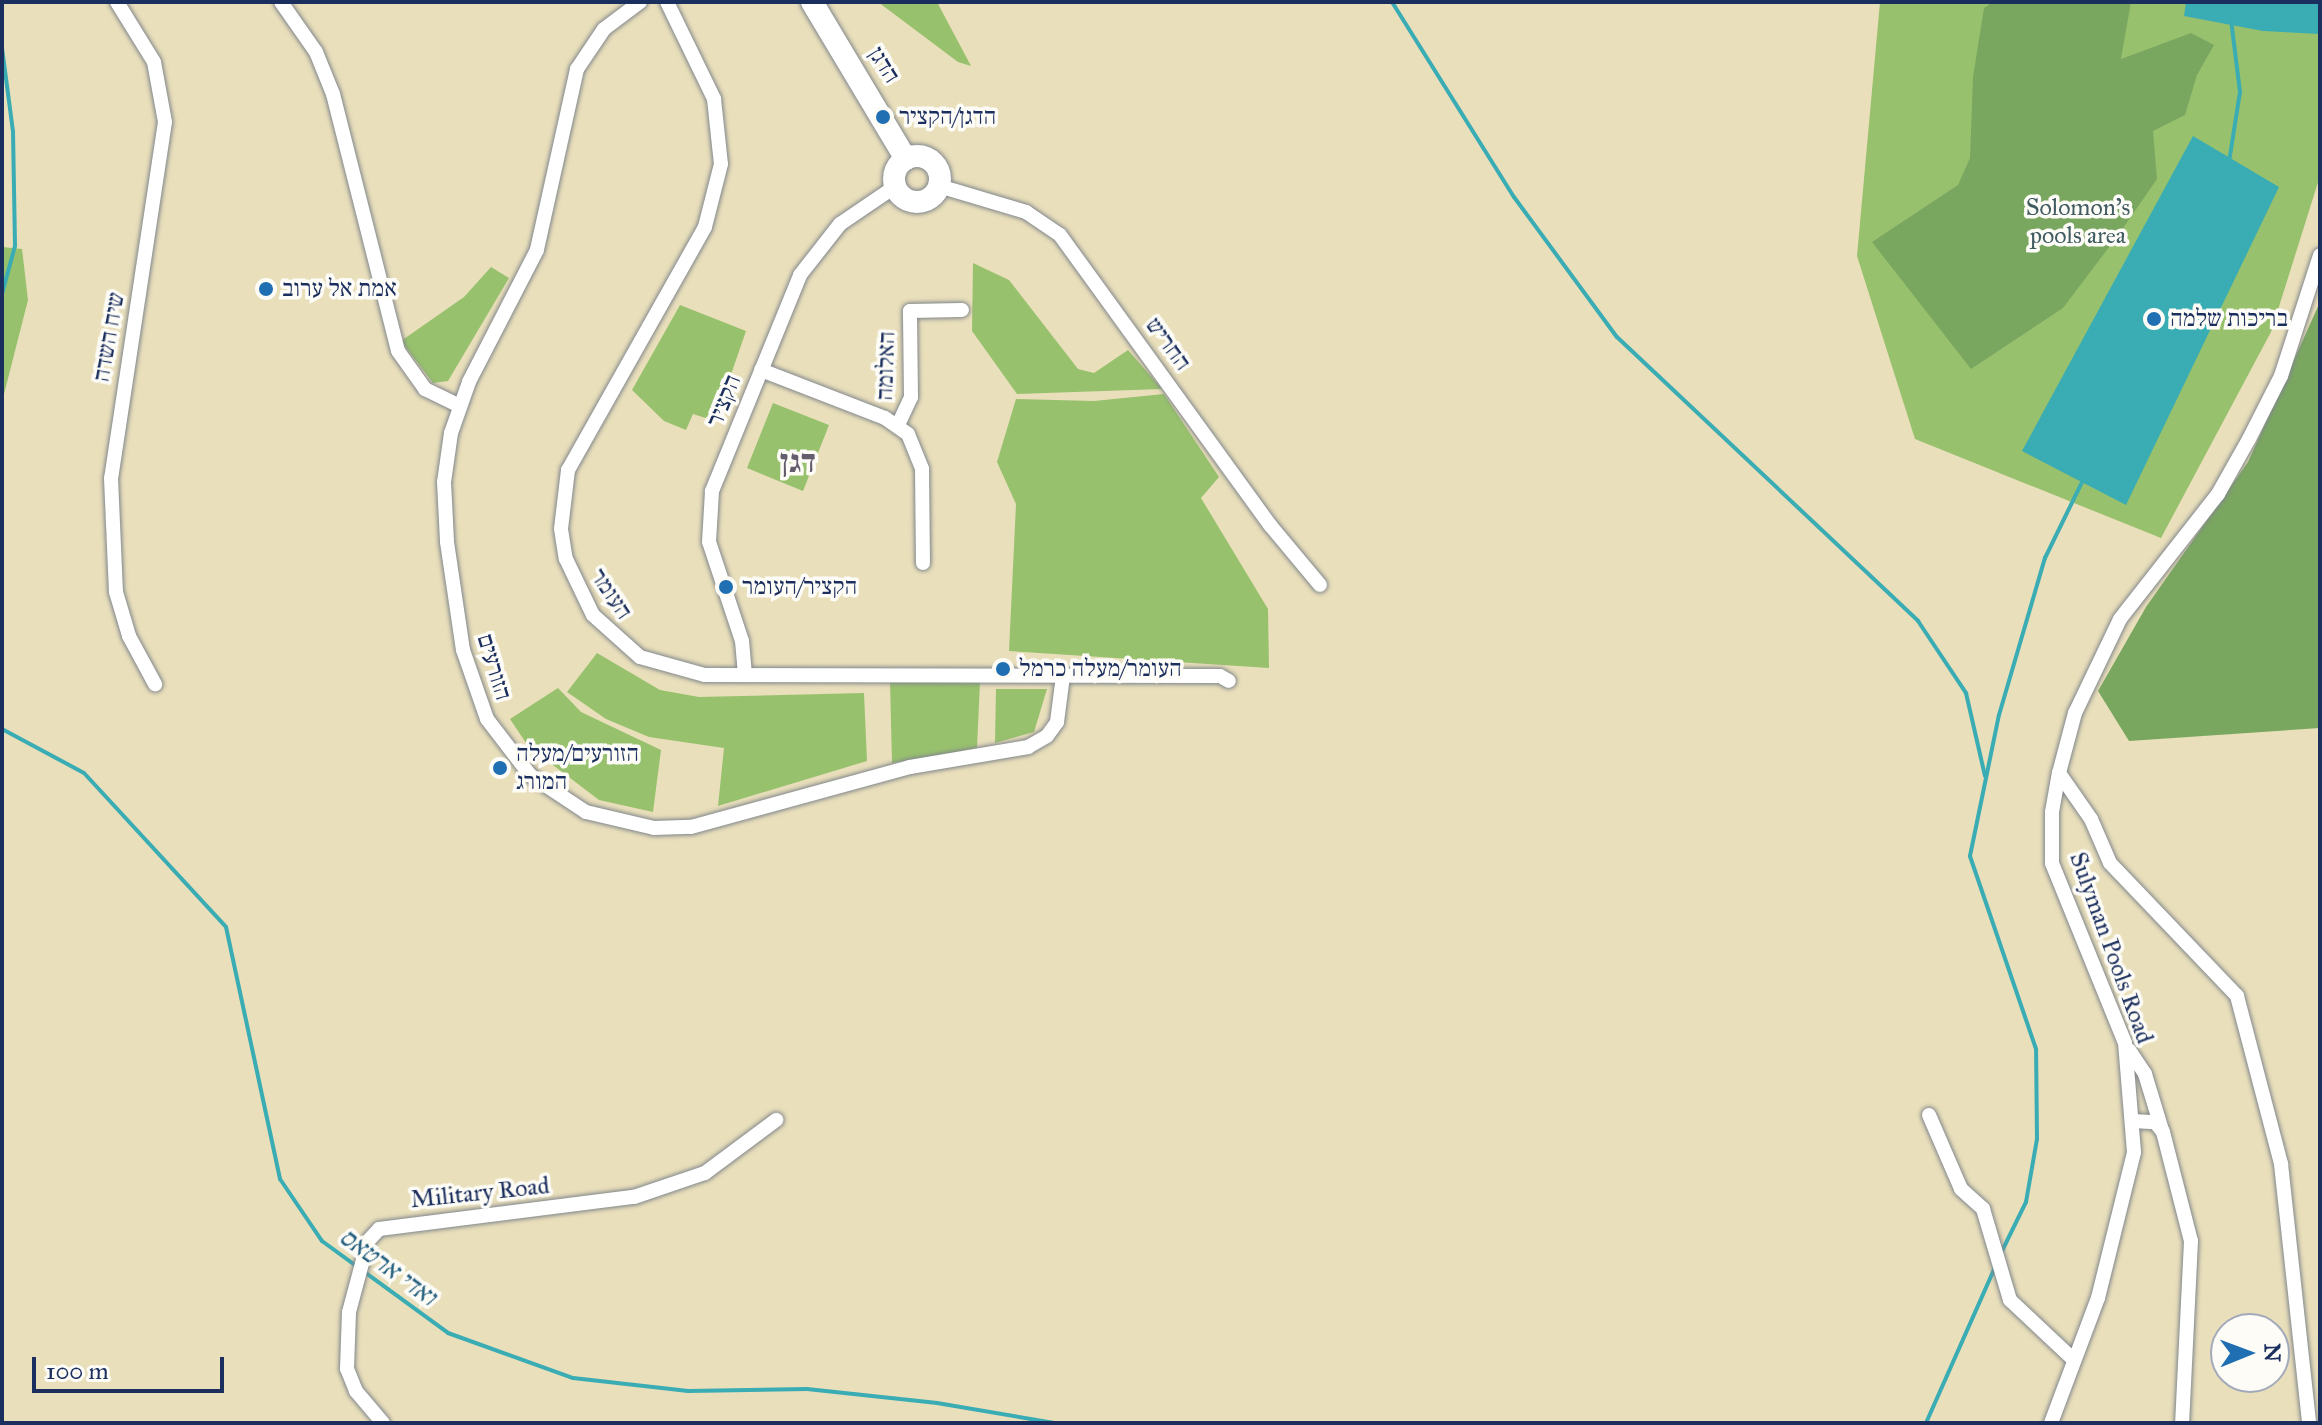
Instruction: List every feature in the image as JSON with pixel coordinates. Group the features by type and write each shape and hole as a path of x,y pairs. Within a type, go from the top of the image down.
{"street":[{"name":"שיח השדה","path":"117,2 154,62 165,122 111,478 116,592 129,636 155,684"},
{"path":"281,2 306,34 329,83 398,351 425,389 460,406"},
{"name":"הזורעים","path":"640,2 604,29 577,69 537,250 460,406 447,452 444,517 473,686 487,719 514,758 557,796 586,812 631,825 691,827 893,770 1028,747 1047,736 1057,722 1063,676"},
{"name":"העומר","path":"667,2 714,99 721,143 718,186 695,247 568,470 561,529 577,588 614,638 670,669 745,675 1063,676 1229,681"},
{"name":"הדגן","path":"812,2 906,159"},
{"path":"906,159 930,160 938,171 939,186 931,197 918,201 904,197 896,186 897,168 906,159"},
{"name":"הקציר","path":"745,675 742,641 711,548 708,520 712,491 793,289 818,248 853,213 896,186"},
{"name":"החריש","path":"939,186 1026,212 1060,235 1270,525 1320,585"},
{"name":"Sulyman Pools Road","path":"2051,1423 2098,1298 2130,1183 2133,1121 2125,1043 2052,863 2052,812 2059,773 2075,713 2120,619 2218,494 2262,414 2281,376 2320,255"},
{"name":"האלומה","path":"898,425 911,397 910,311 962,310"},
{"name":"האלומה","path":"761,370 898,425 913,440 921,461 923,563"},
{"path":"2059,773 2091,819 2110,863 2237,996 2281,1164 2309,1423"},
{"path":"2125,1043 2145,1074 2191,1241 2182,1423"},
{"path":"1929,1115 1961,1189 1983,1209 2010,1300 2074,1360"},
{"name":"Military Road","path":"383,1423 356,1391 347,1369 349,1312 368,1241 379,1229 634,1197 705,1173 776,1120"},
{"path":"2133,1121 2155,1122 2163,1132"}],"green space":[{"path":"878,2 937,2 971,66 958,62"},
{"name":"Solomon's pools area","path":"1880,2 2320,2 2320,176 2271,332 2161,538 1915,439 1857,256"},
{"path":"1993,2 2131,2 2121,59 2191,33 2214,45 2197,75 2185,115 2153,131 2157,179 2119,234 2063,308 1971,369 1872,242 1958,185 1970,158 1973,77 1984,8"},
{"path":"2,247 22,249 28,300 2,402"},
{"path":"973,263 1009,280 1078,369 1094,373 1128,350 1162,389 1017,394 972,331"},
{"path":"491,267 509,278 448,381 433,383 401,341 464,297"},
{"path":"2320,302 2320,728 2129,741 2098,691 2146,607 2248,462"},
{"path":"680,305 746,331 715,421 693,414 686,430 664,421 632,390"},
{"path":"1164,394 1219,477 1201,498 1268,609 1269,668 1009,651 1016,504 997,462 1016,399 1094,401"},
{"path":"773,403 829,425 803,491 747,468"},
{"path":"597,653 660,690 699,697 864,693 867,761 718,806 724,748 649,737 606,719 567,692"},
{"path":"890,681 980,681 977,748 892,763"},
{"path":"558,688 581,712 661,750 653,812 599,800 528,746 510,719"},
{"path":"996,689 1047,689 1034,732 995,743"}],"water":[{"path":"2186,2 2320,2 2320,34 2263,31 2184,16"},
{"name":"בריכות שלמה","path":"2193,136 2279,187 2126,505 2022,451"}],"waterway":[{"path":"1392,2 1514,197 1617,337 1918,621 1966,693 1985,776"},
{"path":"2229,162 2240,92 2231,20"},
{"name":"ואדי ארטאס","path":"2,48 13,131 15,246 2,294"},
{"path":"2001,1253 2026,1202 2037,1139 2036,1049 1970,856 1999,715 2045,558 2084,478"},
{"name":"ואדי ארטאס","path":"2,729 84,773 226,927 280,1179 322,1241 448,1333 573,1378 688,1391 807,1389 937,1403 1054,1423"},
{"path":"1926,1423 1996,1265"}],"place":[{"name":"הדגן/הקציר","path":"883,117"},
{"name":"אמת אל ערוב","path":"266,289"},
{"name":"בריכות שלמה","path":"2154,319"},
{"name":"הקציר/העומר","path":"726,587"},
{"name":"העומר/מעלה כרמל","path":"1003,669"},
{"name":"הזורעים/מעלה המורג","path":"500,768"}],"district":[{"name":"דגן","path":"798,462"}]}
